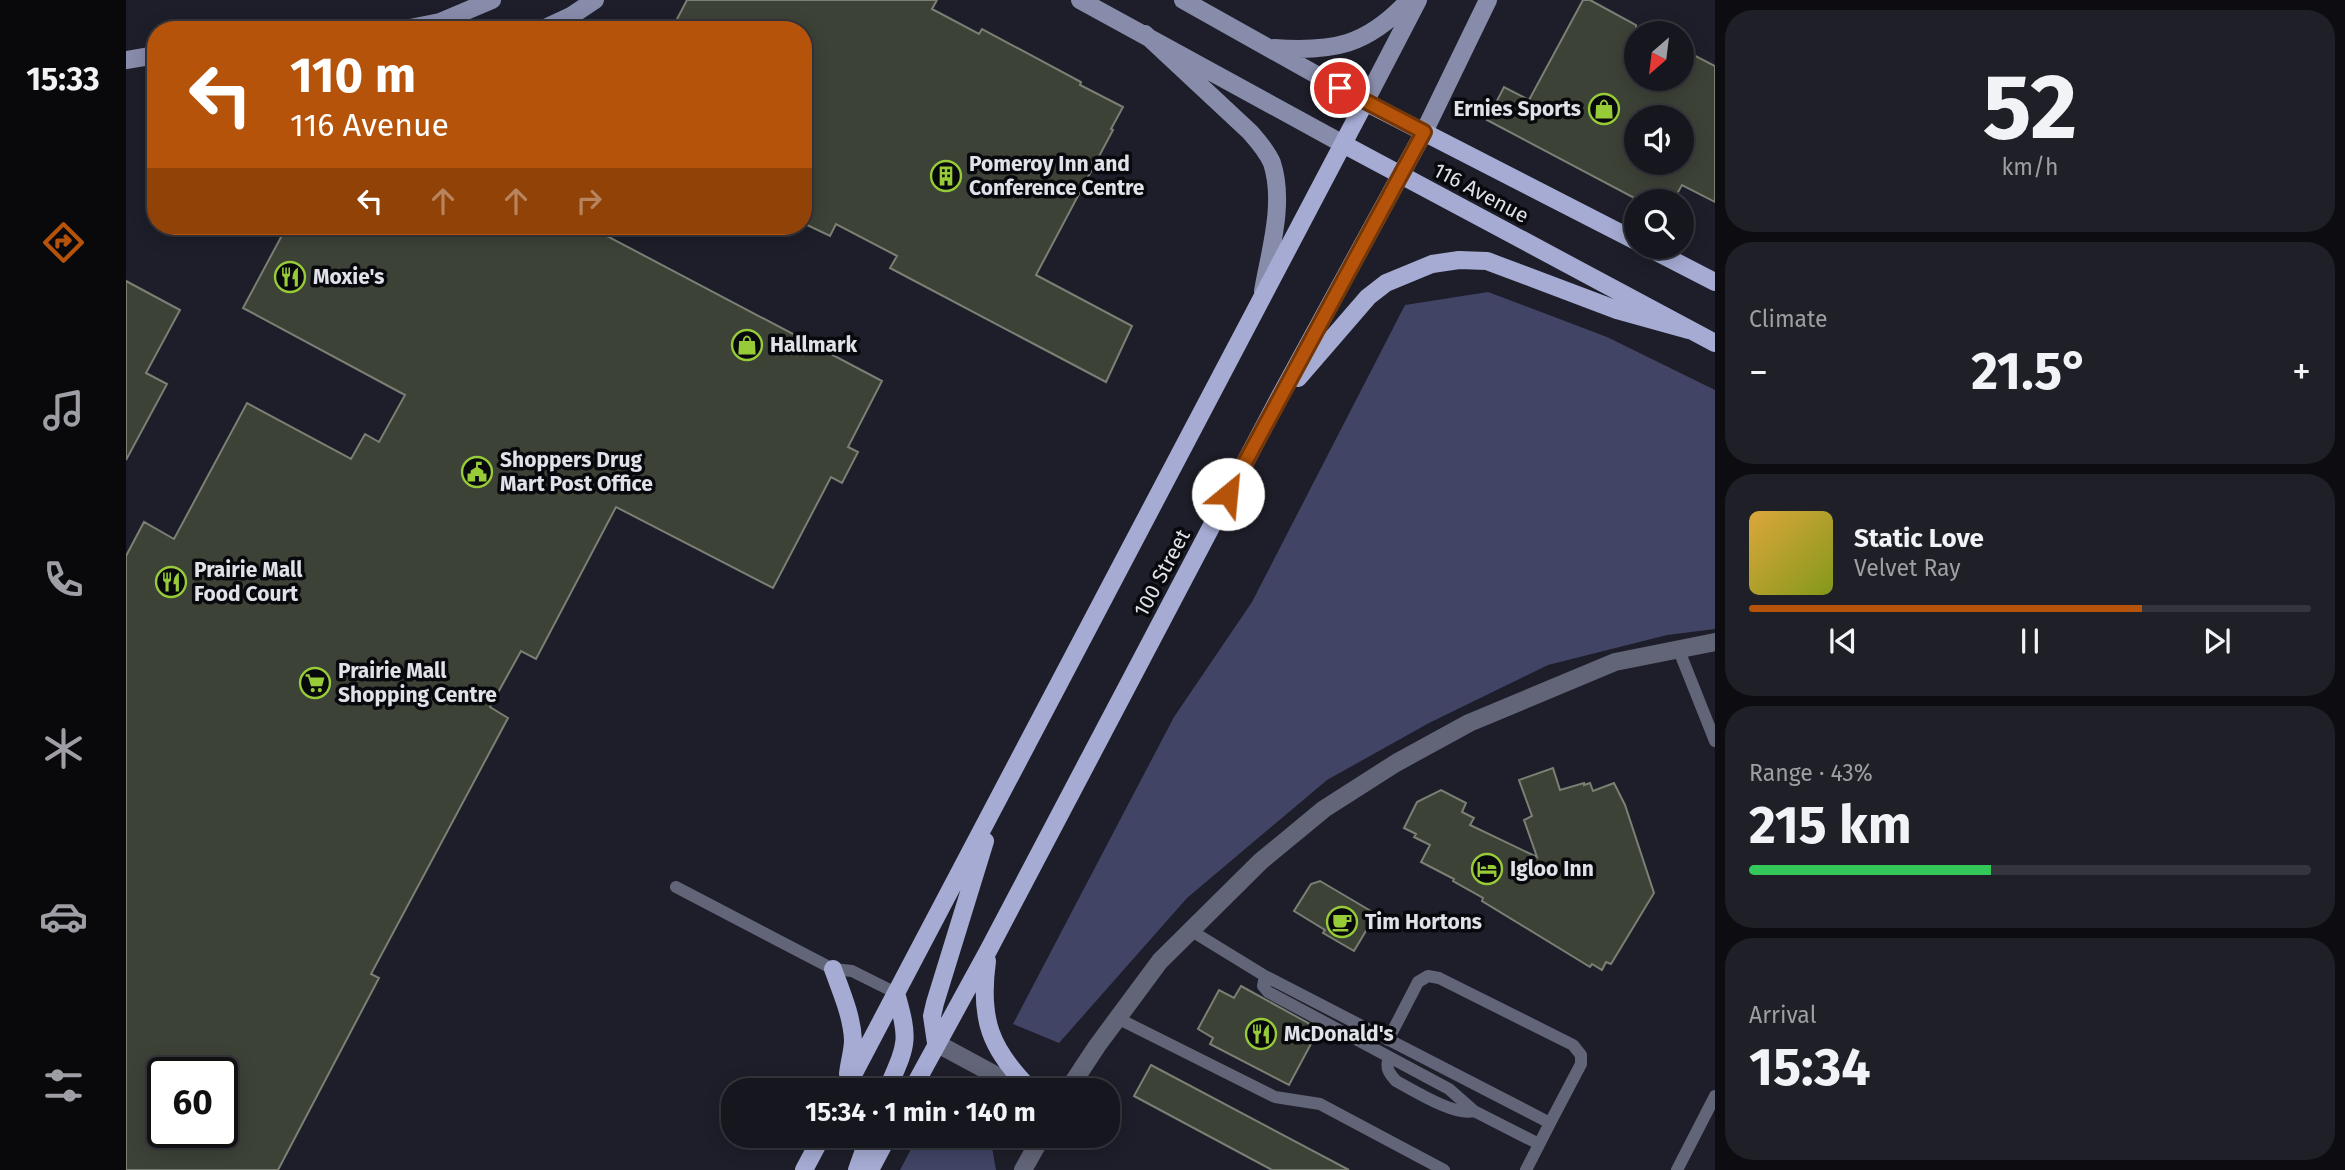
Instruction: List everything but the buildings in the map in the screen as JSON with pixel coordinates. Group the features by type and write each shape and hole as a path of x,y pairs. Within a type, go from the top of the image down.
{"main road":[{"path":"442,21 492,0"},
{"path":"560,21 595,0"},
{"name":"116 Avenue","path":"1080,0 1400,176 1715,344"},
{"name":"116 Avenue","path":"1183,0 1365,102 1624,235"},
{"path":"1268,47 1312,50 1343,45 1372,33 1409,0"},
{"name":"100 Street","path":"851,1078 1418,0"},
{"name":"100 Street","path":"918,1078 988,951 1279,398 1424,132 1488,0"},
{"path":"1145,34 1250,132 1271,161 1276,181 1277,205 1263,294"},
{"path":"126,60 147,56"},
{"path":"1670,259 1715,282"},
{"path":"1279,398 1368,297 1386,283 1432,264 1459,260 1487,261 1617,310 1689,330"},
{"path":"936,1043 932,1016 935,1003 998,801"},
{"path":"988,951 986,1006 994,1044 1003,1060 1020,1078"},
{"path":"833,969 843,994 853,1042 847,1078"},
{"path":"892,1078 906,1041 905,1025 896,993"},
{"path":"804,1170 816,1148"},
{"path":"857,1170 865,1148"},
{"path":"870,1170 882,1148"}],"street":[{"path":"1076,1078 1160,961 1261,860 1314,817 1396,763 1469,723 1615,662 1715,642"},
{"path":"936,1043 1001,1078"},
{"path":"1023,1170 1035,1148"}],"lane":[{"path":"1678,648 1715,741"},
{"path":"676,887 833,969 852,971 896,993"},
{"path":"1190,930 1265,976 1550,1123"},
{"path":"1265,976 1263,986 1268,992 1449,1089 1474,1111 1539,1144"},
{"path":"1388,1040 1418,982 1428,976 1439,978 1573,1045 1581,1055 1581,1064 1526,1170"},
{"path":"1118,1018 1275,1097 1320,1104 1444,1170"},
{"path":"1676,1170 1715,1096"}],"shaded area":[{"path":"1488,292 1607,337 1715,390 1715,629 1667,635 1548,665 1429,723 1327,780 1187,898 1059,1043 1013,1024 1174,717 1252,602 1405,305"},
{"path":"912,1148 992,1148 996,1170 900,1170"}],"place":[{"name":"Ernies Sports","path":"1604,109"},
{"name":"Pomeroy Inn and Conference Centre","path":"946,176"},
{"name":"Moxie's","path":"290,277"},
{"name":"Hallmark","path":"747,345"},
{"name":"Shoppers Drug Mart Post Office","path":"477,472"},
{"name":"Prairie Mall Food Court","path":"171,582"},
{"name":"Prairie Mall Shopping Centre","path":"315,683"},
{"name":"Igloo Inn","path":"1487,869"},
{"name":"Tim Hortons","path":"1342,922"},
{"name":"McDonald's","path":"1261,1034"}],"route":[{"path":"1228,494 1424,132 1340,88"}]}
